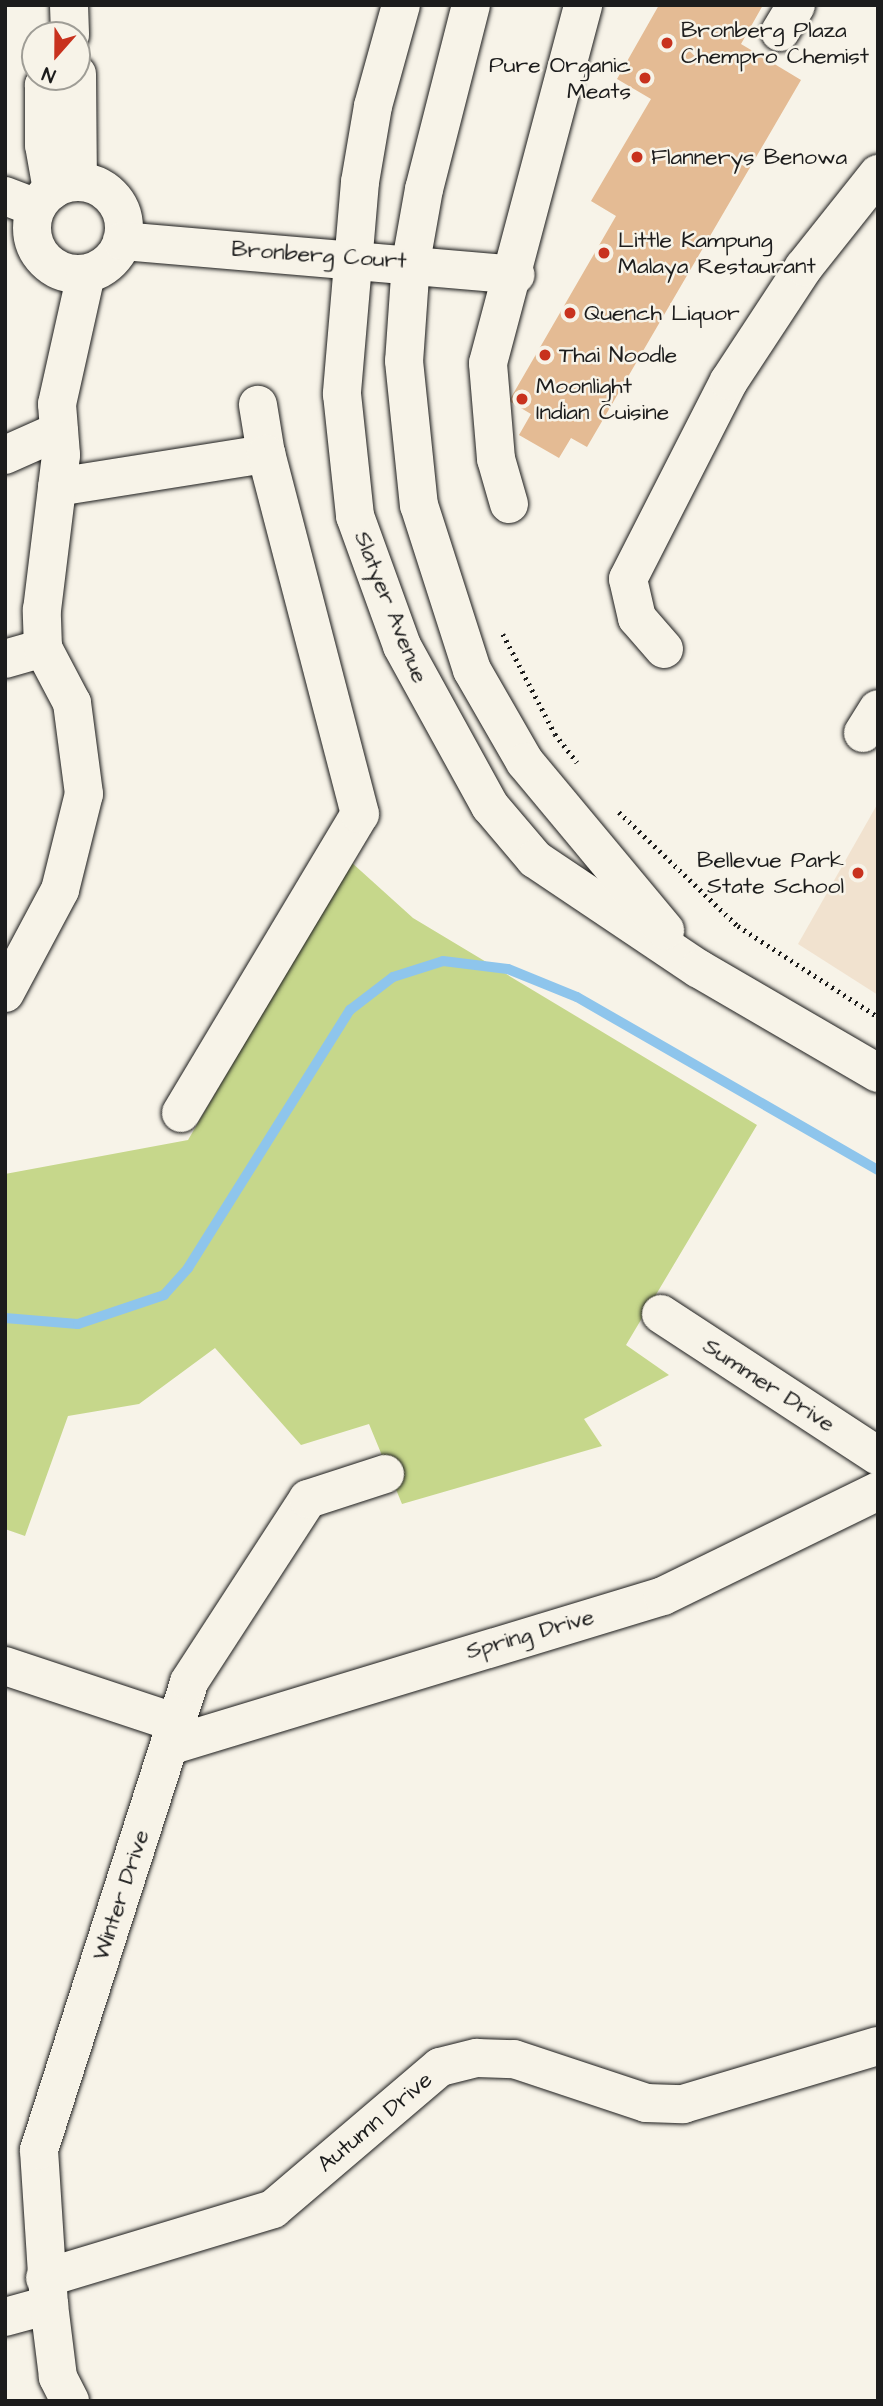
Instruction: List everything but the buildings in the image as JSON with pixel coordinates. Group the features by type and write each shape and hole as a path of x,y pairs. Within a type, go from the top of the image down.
{"street":[{"name":"Slatyer Avenue","path":"401,5 373,106 351,257 342,394 347,463 355,516 402,646 490,806 535,859 699,969 878,1073"},
{"name":"Slatyer Avenue","path":"471,5 424,189 411,262 404,360 410,450 434,563 472,670 525,762 699,969"},
{"path":"509,504 496,459 488,363 516,275 583,5"},
{"path":"43,194 44,91"},
{"path":"43,194 109,194 122,216 122,241 115,257 86,274 69,274 41,256 31,224 43,194 72,91"},
{"path":"664,649 637,618 628,579 729,381 804,267 878,174"},
{"name":"Bronberg Court","path":"122,241 411,262 516,275"},
{"path":"5,993 60,890 84,794 72,704 43,648 57,487 57,404 86,274"},
{"path":"181,1113 360,814 266,454 258,405"},
{"path":"5,455 59,431"},
{"path":"57,487 266,454"},
{"path":"5,659 43,648"},
{"name":"Summer Drive","path":"660,1314 878,1456"},
{"name":"Winter Drive","path":"70,2401 58,2377 47,2291 39,2150 189,1682 308,1499 384,1474"},
{"name":"Spring Drive","path":"173,1734 663,1596 878,1491"},
{"path":"5,1666 173,1734"},
{"name":"Autumn Drive","path":"5,2317 47,2291 273,2208 440,2067 477,2058 514,2059 646,2103 683,2104 878,2046"}],"path":[{"path":"497,621 555,734 585,772"},
{"path":"608,801 738,926 878,1017"}],"shaded area":[{"name":"Bellevue Park State School","path":"878,803 878,995 798,944"}],"green space":[{"path":"351,862 413,918 757,1125 626,1345 669,1375 584,1419 602,1446 402,1504 369,1424 301,1445 215,1348 139,1404 68,1416 25,1536 5,1529 5,1174 188,1140"}],"waterway":[{"path":"5,1318 78,1324 164,1295 188,1268 350,1010 393,977 443,961 508,969 577,997 878,1170"}],"place":[{"name":"Bronberg Plaza Chempro Chemist","path":"667,43"},
{"name":"Pure Organic Meats","path":"645,78"},
{"name":"Flannerys Benowa","path":"637,157"},
{"name":"Little Kampung Malaya Restaurant","path":"604,253"},
{"name":"Quench Liquor","path":"570,313"},
{"name":"Thai Noodle","path":"545,355"},
{"name":"Moonlight Indian Cuisine","path":"522,399"},
{"name":"Bellevue Park State School","path":"858,873"}]}
